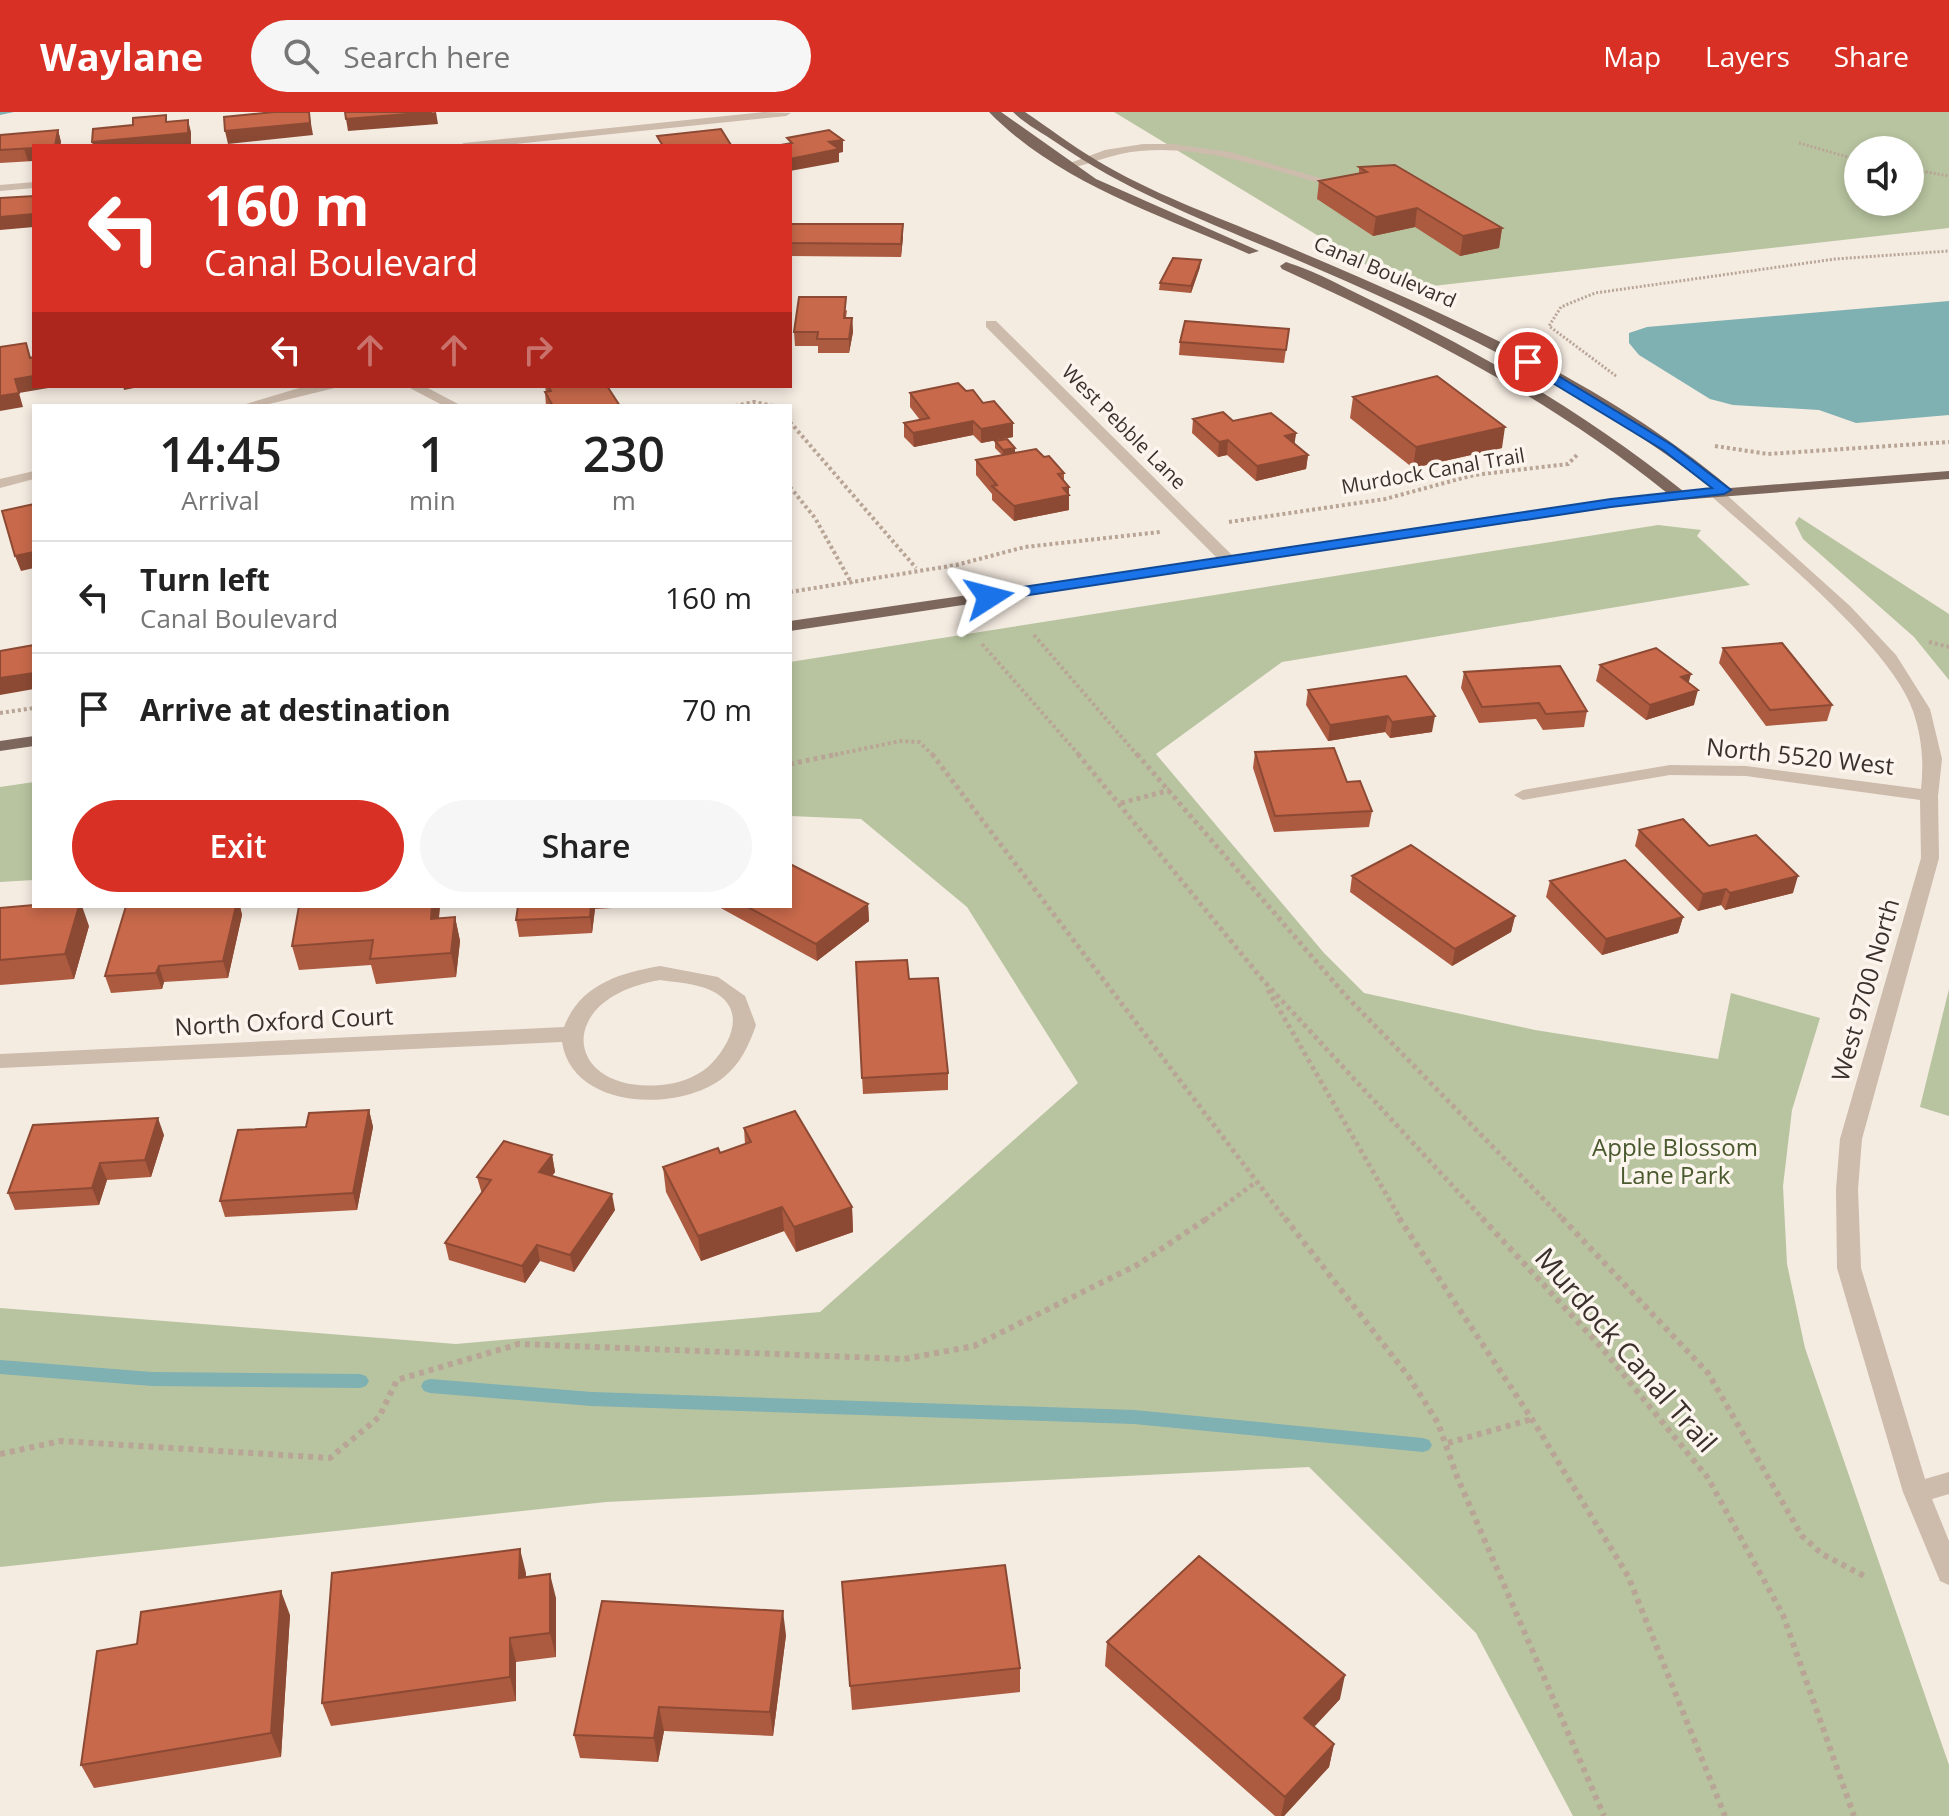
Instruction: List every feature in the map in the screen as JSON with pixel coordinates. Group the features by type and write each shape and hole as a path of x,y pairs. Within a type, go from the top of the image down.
{"main road":[{"name":"Canal Boulevard","path":"994,112 1068,166 1121,195 1253,250 1457,346 1625,449 1679,495"},
{"name":"Canal Boulevard","path":"1018,112 1089,160 1144,189 1468,329 1668,447 1719,490"},
{"path":"792,626 1227,559 1679,495 1949,475"},
{"path":"0,746 32,741"}],"street":[{"path":"484,144 786,113"},
{"path":"1068,166 1116,151 1178,148 1204,151 1342,186"},
{"path":"0,188 32,185"},
{"name":"West Pebble Lane","path":"991,324 1227,559"},
{"path":"253,404 293,392 322,388"},
{"path":"417,388 451,404"},
{"path":"0,484 32,476"},
{"name":"West 9700 North","path":"1719,490 1844,609 1890,659 1921,709 1933,759 1929,796 1930,858 1851,1139 1847,1189 1849,1268 1916,1492 1949,1573"},
{"name":"North 5520 West","path":"1523,795 1670,770 1746,771 1929,796"},
{"path":"660,973 687,974 710,981 729,992 741,1006 746,1024 745,1039 725,1067 708,1078 665,1091 640,1092 616,1088 596,1079 581,1066 573,1051 571,1034 577,1016 601,993 635,977 660,973"},
{"name":"North Oxford Court","path":"0,1061 571,1034"},
{"path":"1916,1492 1949,1483"}],"path":[{"path":"1799,143 1844,156"},
{"path":"1924,172 1949,176"},
{"path":"1624,382 1549,326 1552,315 1561,305 1595,293 1835,259 1949,251"},
{"path":"792,424 916,568"},
{"path":"1712,444 1768,454 1949,442"},
{"name":"Murdock Canal Trail","path":"792,592 956,565 1025,547 1198,528 1300,509 1385,499 1474,475 1568,464 1578,452 1574,445"},
{"path":"792,489 815,518 852,583"},
{"path":"1034,635 1346,996 1516,1169 1708,1373 1802,1536 1822,1554 1868,1578"},
{"path":"1929,642 1949,647"},
{"name":"Murdock Canal Trail","path":"982,644 1121,803 1262,979 1601,1347 1708,1478 1783,1615 1854,1816"},
{"path":"0,713 32,708"},
{"path":"792,764 900,741 919,742 927,747 1256,1182 1409,1377 1448,1443 1456,1474 1604,1816"},
{"path":"1121,803 1170,790"},
{"name":"Murdock Canal Trail","path":"1262,979 1409,1235 1532,1419 1628,1576 1725,1816"},
{"path":"0,1454 61,1441 330,1458 379,1417 397,1380 519,1344 904,1359 974,1346 1137,1265 1195,1228 1256,1182"},
{"path":"1448,1443 1532,1419"}],"green space":[{"path":"1114,112 1949,112 1949,228 1406,289"},
{"path":"1799,517 1949,614 1949,680 1914,637 1803,539 1795,523"},
{"name":"Apple Blossom Lane Park","path":"1658,525 1701,530 1697,536 1750,585 1282,662 1156,754 1324,953 1364,993 1535,1030 1718,1059 1731,993 1820,1018 1792,1110 1783,1186 1787,1264 1805,1348 1949,1765 1949,1816 1573,1816 1476,1633 1309,1467 606,1502 0,1567 0,1308 456,1344 820,1312 1078,1083 967,907 861,819 792,816 792,662"},
{"path":"32,782 32,880 0,882 0,787"},
{"path":"1949,989 1949,1116 1920,1107"}],"water":[{"path":"1949,301 1949,415 1856,423 1819,410 1733,405 1710,399 1639,355 1629,343 1629,333 1647,327"}],"building":[{"path":"309,112 310,123 225,131 224,117"},
{"path":"345,112 432,112 346,119"},
{"path":"166,115 166,122 188,120 188,133 92,142 93,129 133,125 133,118"},
{"path":"721,129 730,144 662,144 657,136"},
{"path":"58,130 55,144 32,144 32,148 0,150 0,135"},
{"path":"829,130 843,140 829,142 839,149 792,159 792,144 786,144 792,143 787,138"},
{"path":"1395,165 1502,228 1463,236 1417,208 1376,217 1319,181 1367,172 1359,167"},
{"path":"32,196 32,214 0,217 0,198"},
{"path":"792,224 903,224 901,244 792,243"},
{"path":"1173,258 1201,260 1191,286 1160,283"},
{"path":"799,297 846,297 844,318 852,318 849,339 817,339 818,332 794,332"},
{"path":"1185,321 1289,329 1286,350 1180,342"},
{"path":"26,343 32,358 32,376 15,379 19,393 0,396 0,347"},
{"path":"1437,376 1505,427 1416,447 1353,397"},
{"path":"958,383 966,391 973,390 983,403 994,401 1013,423 981,429 973,421 913,433 904,423 929,418 910,393"},
{"path":"549,388 608,388 619,404 552,404 545,392 551,391"},
{"path":"1223,412 1233,421 1271,413 1296,433 1285,436 1308,455 1257,466 1228,440 1219,442 1193,419"},
{"path":"1007,439 1015,448 1003,450 995,441"},
{"path":"1036,449 1044,457 1049,456 1064,473 1058,474 1069,487 1063,488 1069,495 1014,506 992,486 997,485 976,460"},
{"path":"32,504 32,552 15,556 2,511"},
{"path":"1782,643 1832,705 1770,710 1723,648"},
{"path":"32,645 32,673 0,678 0,651"},
{"path":"1656,648 1691,674 1681,677 1698,690 1650,705 1600,665"},
{"path":"1560,666 1587,711 1546,714 1539,703 1482,707 1464,672"},
{"path":"1406,676 1435,716 1392,722 1388,716 1330,725 1308,690"},
{"path":"1334,748 1347,782 1360,781 1372,811 1275,816 1255,752"},
{"path":"1683,819 1709,846 1756,835 1798,876 1730,893 1726,889 1703,894 1639,830"},
{"path":"1411,845 1515,916 1455,949 1352,876"},
{"path":"1625,860 1683,917 1606,939 1550,881"},
{"path":"792,865 868,904 816,944 750,908 792,908"},
{"path":"32,905 32,908 78,908 65,954 0,960 0,908"},
{"path":"125,908 236,908 223,961 159,966 156,973 105,976"},
{"path":"299,908 432,908 431,919 455,917 451,953 370,959 373,940 292,946"},
{"path":"518,908 591,908 590,917 516,920"},
{"path":"907,960 909,979 938,978 948,1073 862,1078 856,962"},
{"path":"369,1110 353,1193 220,1201 238,1130 306,1127 309,1113"},
{"path":"795,1111 852,1207 794,1227 782,1207 698,1236 663,1167 718,1148 720,1153 751,1142 744,1128"},
{"path":"158,1118 145,1160 100,1163 92,1188 8,1193 33,1125"},
{"path":"504,1141 552,1155 539,1172 612,1194 570,1255 537,1245 522,1266 445,1243 491,1180 477,1177"},
{"path":"520,1549 519,1578 550,1574 550,1633 510,1638 510,1677 322,1703 332,1573"},
{"path":"1199,1556 1345,1675 1304,1718 1334,1744 1285,1797 1107,1642"},
{"path":"1005,1565 1020,1668 850,1686 842,1582"},
{"path":"281,1591 271,1733 81,1765 97,1651 137,1644 141,1612"},
{"path":"602,1601 783,1611 770,1712 659,1707 654,1738 574,1735"}],"waterway":[{"path":"0,113 10,112"},
{"path":"0,1367 152,1379 360,1381"},
{"path":"430,1386 592,1399 1134,1417 1423,1445"}],"route":[{"path":"989,597 1611,503 1724,490 1668,447 1528,362"}]}
